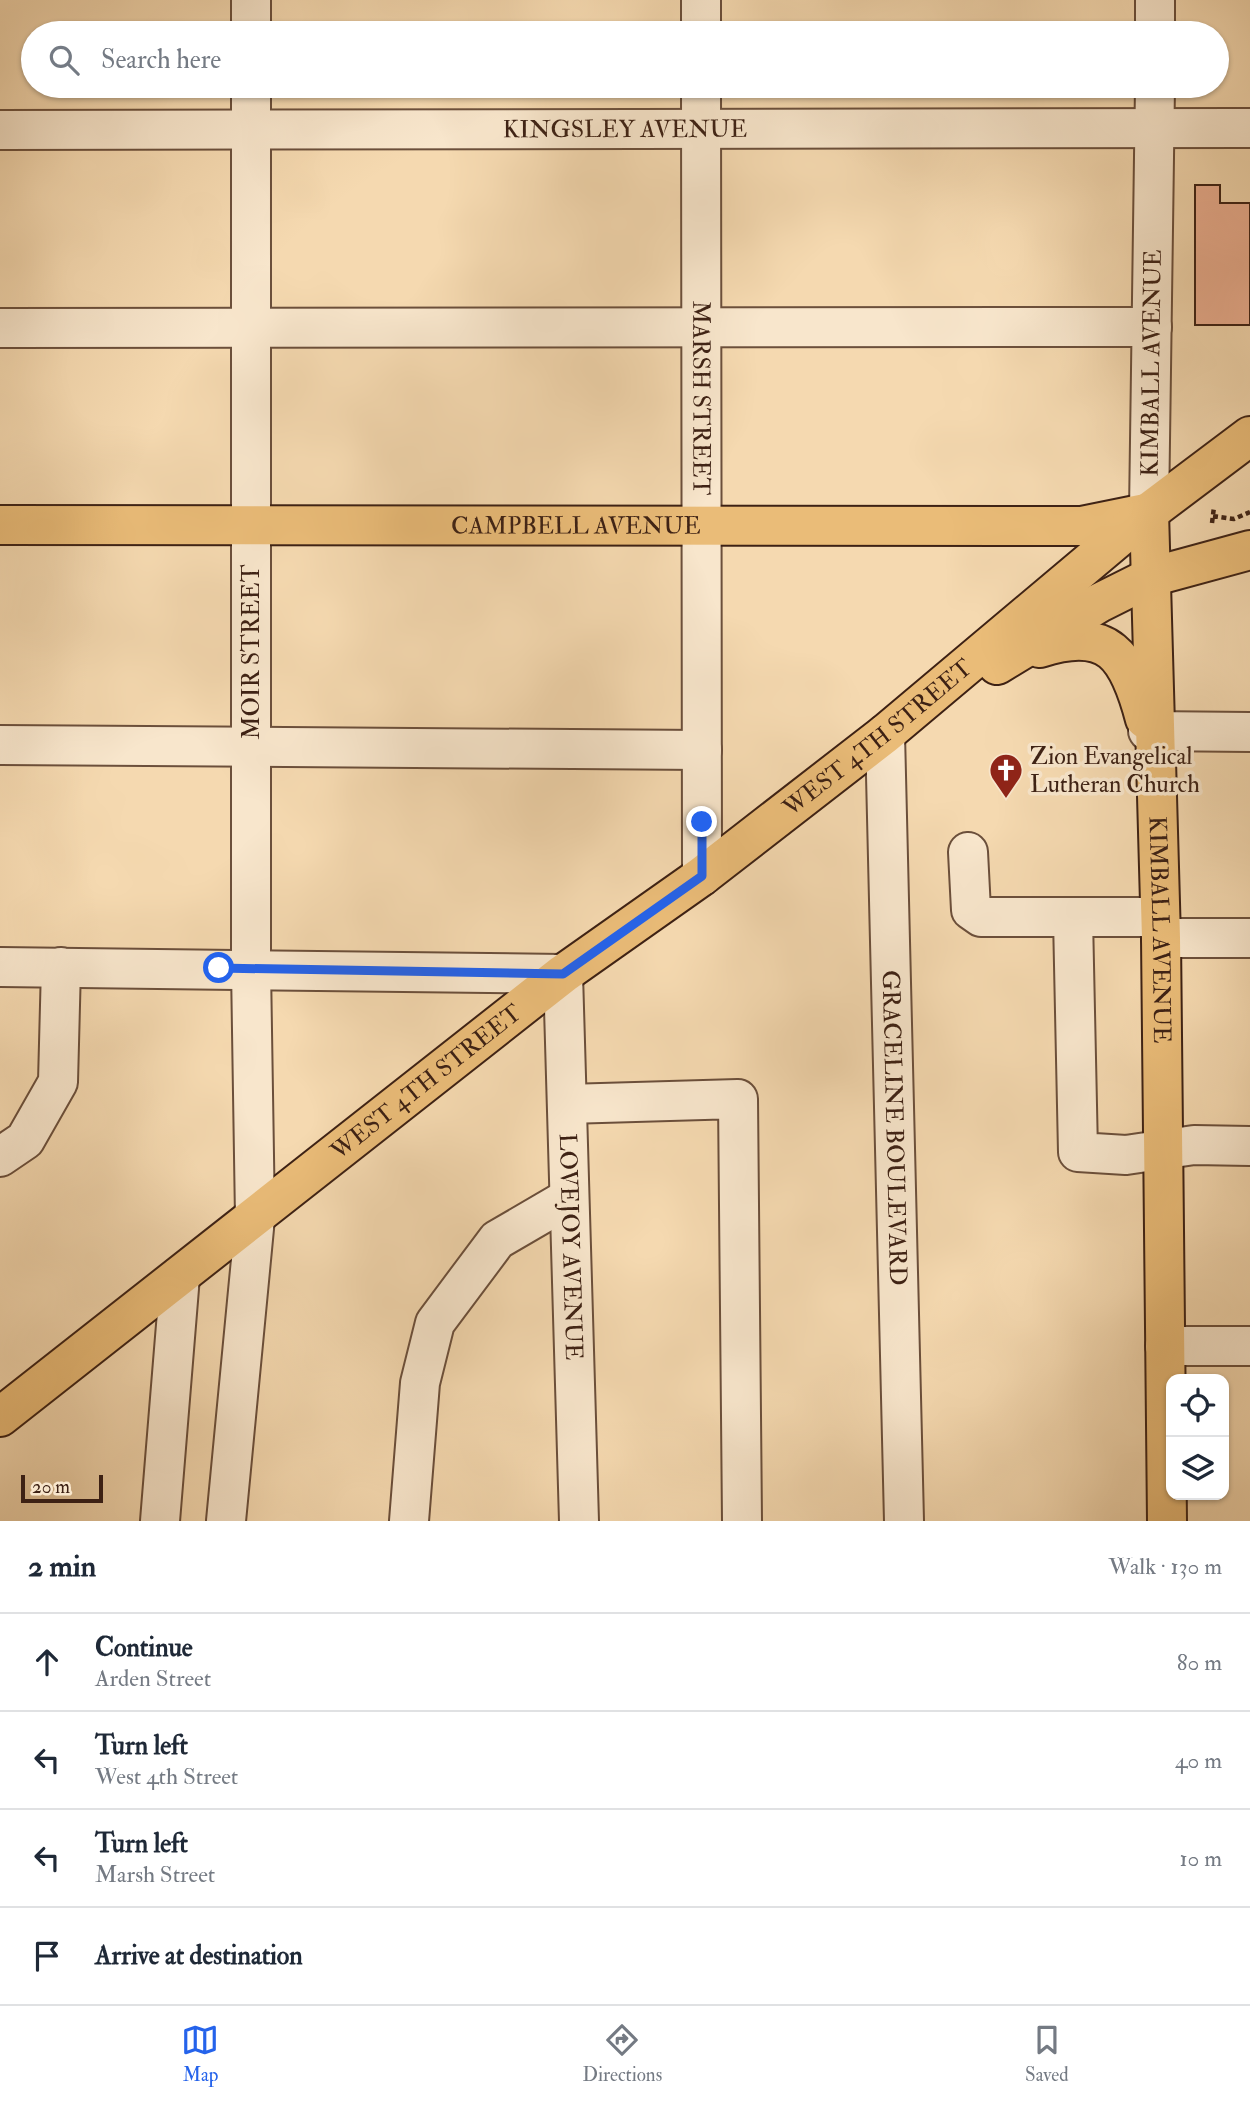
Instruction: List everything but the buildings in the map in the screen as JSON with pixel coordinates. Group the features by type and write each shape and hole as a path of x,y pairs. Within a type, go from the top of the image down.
{"main road":[{"name":"WEST 4TH STREET","path":"3,1412 563,974 702,876 885,734 1149,512 1250,436"},
{"name":"CAMPBELL AVENUE","path":"0,524 701,523 1081,526 1149,512"},
{"name":"KIMBALL AVENUE","path":"1149,512 1164,1148 1167,1521"},
{"path":"885,734 1099,603 1151,577 1250,550"},
{"path":"1011,657 1067,639 1095,640 1110,649 1125,665 1138,694 1153,741"}],"street":[{"path":"251,0 251,21"},
{"path":"701,0 701,21"},
{"path":"1155,0 1155,21"},
{"name":"MOIR STREET","path":"226,1521 255,1217 251,968 251,98"},
{"name":"MARSH STREET","path":"701,98 702,876"},
{"name":"KIMBALL AVENUE","path":"1149,512 1155,98"},
{"name":"KINGSLEY AVENUE","path":"0,131 1250,128"},
{"path":"0,328 251,325 1152,327"},
{"path":"1153,741 1250,732"},
{"name":"GRACELINE BOULEVARD","path":"885,734 904,1521"},
{"path":"0,745 702,750"},
{"path":"968,852 971,910 981,917 1073,918 1250,938"},
{"path":"1073,918 1078,1152 1126,1155 1164,1148 1250,1146"},
{"path":"0,967 251,968 563,974"},
{"path":"0,1157 25,1140 58,1082 61,967"},
{"name":"LOVEJOY AVENUE","path":"563,974 579,1521"},
{"path":"567,1104 738,1099 742,1521"},
{"path":"409,1521 420,1383 435,1323 497,1240 569,1198"},
{"path":"160,1521 180,1276"},
{"path":"1165,1346 1250,1346"}],"path":[{"path":"1213,506 1213,520 1234,519 1250,512"}],"place":[{"name":"Zion Evangelical Lutheran Church","path":"1006,800"}],"route":[{"path":"219,968 563,974 702,876 702,822"}]}
